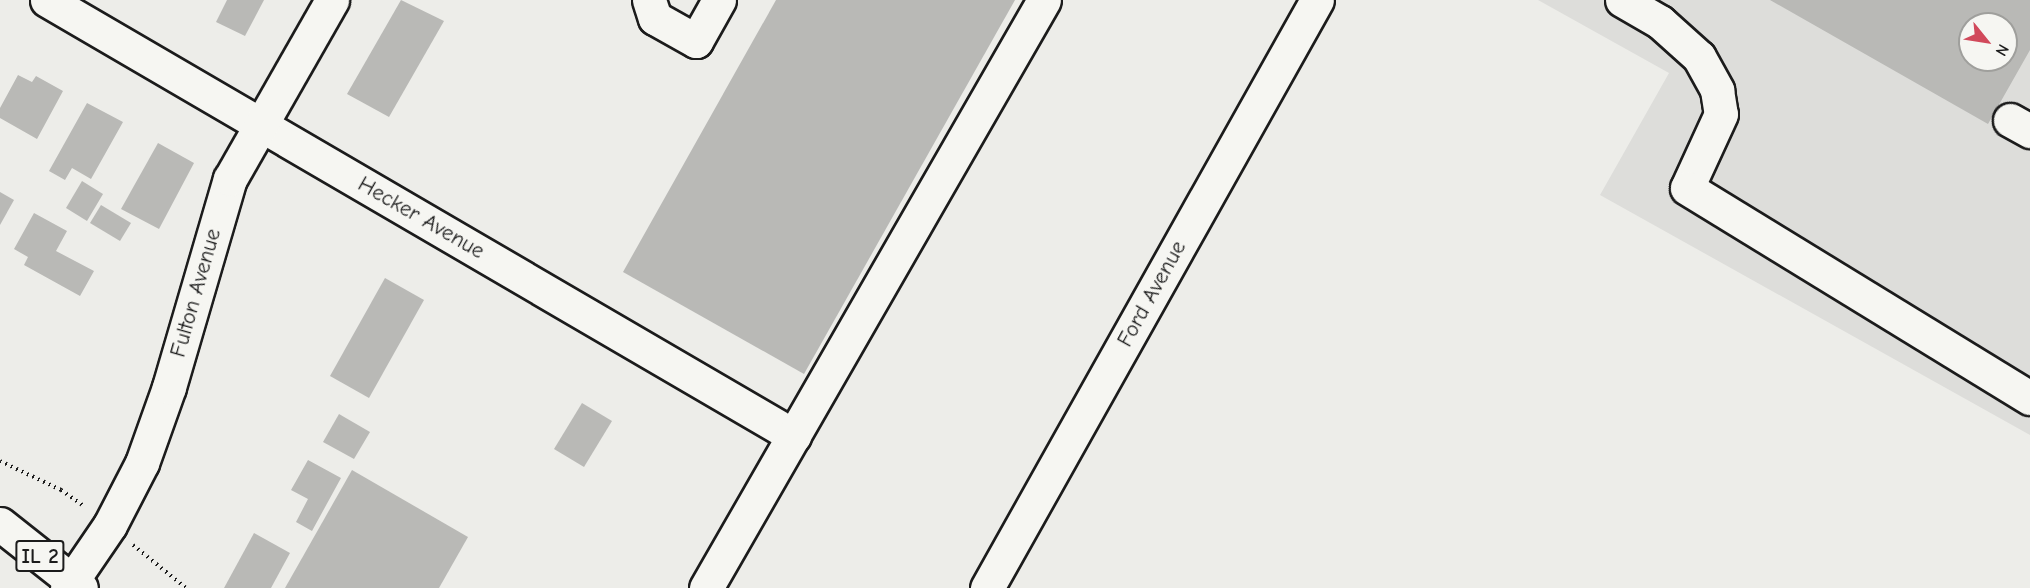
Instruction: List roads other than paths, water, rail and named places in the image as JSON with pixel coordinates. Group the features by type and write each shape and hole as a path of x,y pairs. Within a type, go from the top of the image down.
{"street":[{"name":"Hecker Avenue","path":"47,0 794,436"},
{"name":"Fulton Avenue","path":"74,586 115,516 142,462 169,387 230,179 332,0"},
{"path":"649,0 655,18 696,41 719,0"},
{"path":"706,588 1044,0"},
{"name":"Ford Avenue","path":"987,588 1317,0"},
{"path":"1622,0 1660,22 1699,57 1717,90 1721,114 1687,188 2030,398"},
{"name":"IL 2","path":"0,524 74,586"}]}
